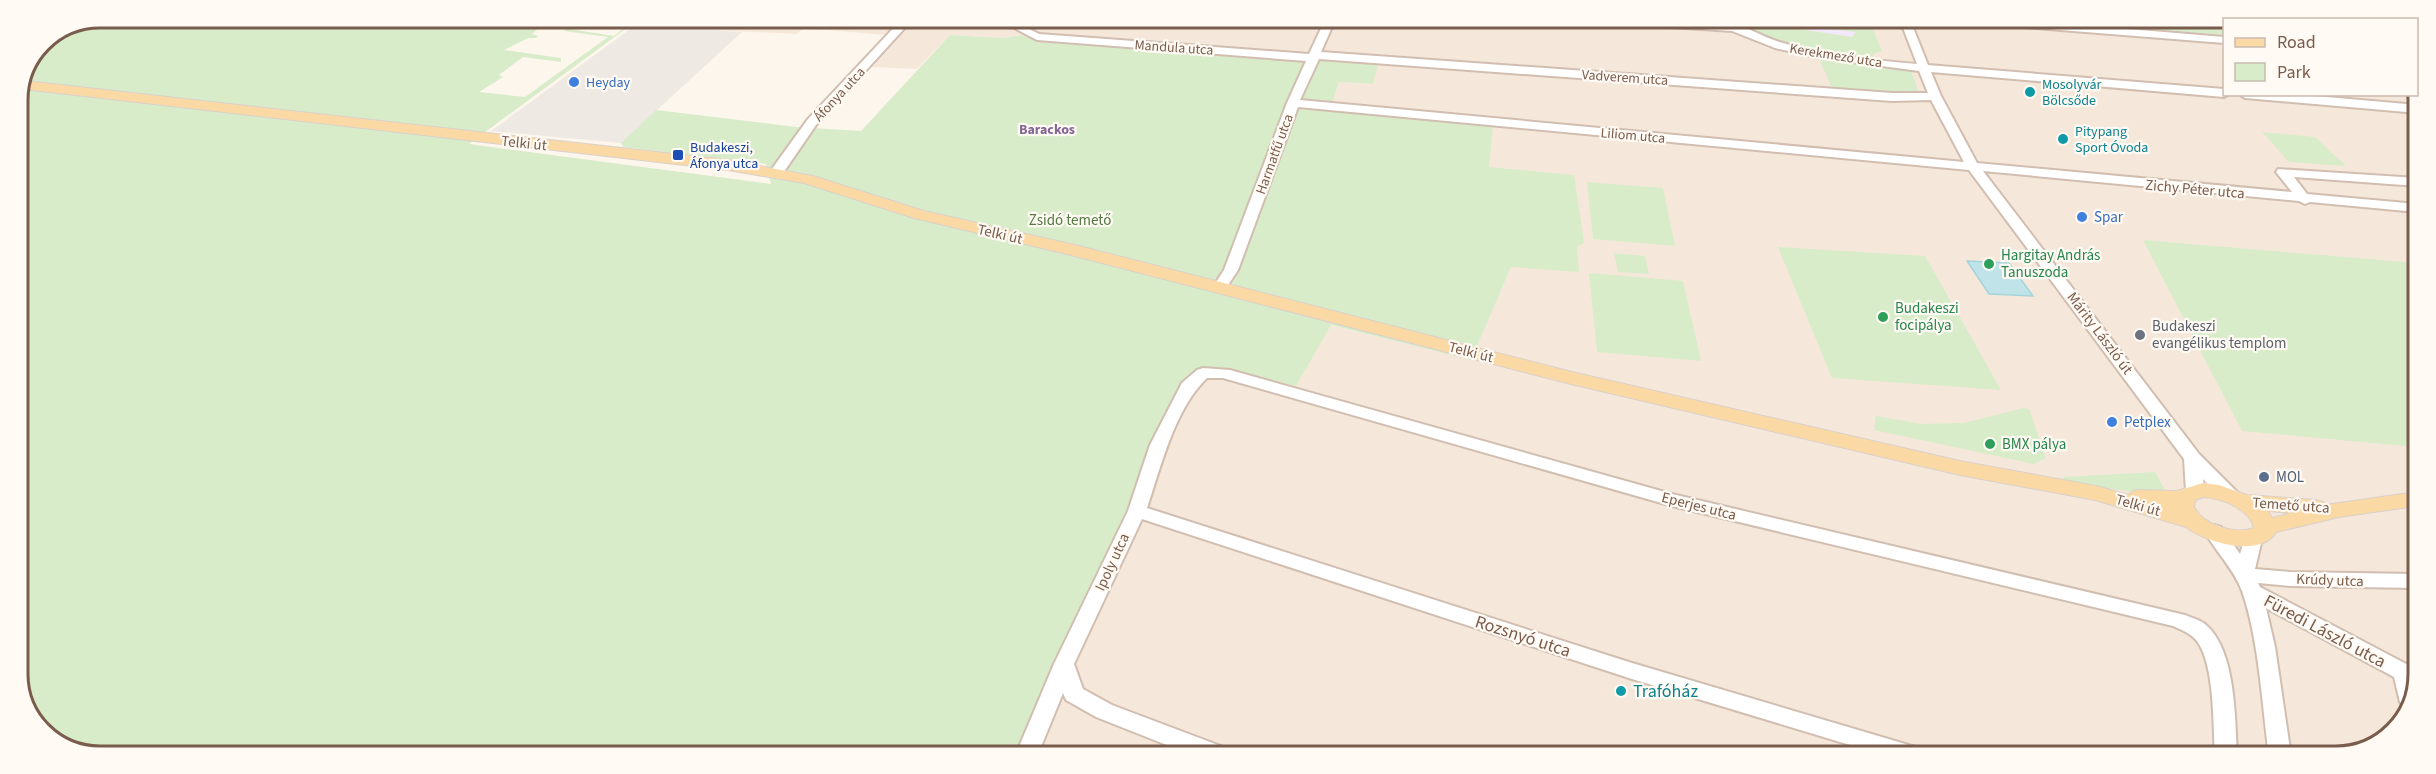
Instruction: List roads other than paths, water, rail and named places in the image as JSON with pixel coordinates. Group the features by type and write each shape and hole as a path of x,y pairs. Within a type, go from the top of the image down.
{"main road":[{"name":"Telki út","path":"30,86 728,165 776,173 838,188 920,215 1069,249 1571,378 1960,468 2096,493 2159,499 2213,491 2238,499"},
{"name":"Telki út","path":"2096,493 2205,527 2235,539 2260,533"},
{"path":"2189,494 2183,506 2205,527"},
{"path":"2238,499 2261,517 2260,533"},
{"name":"Temető utca","path":"2238,499 2339,509"},
{"name":"Temető utca","path":"2260,533 2339,509 2408,500"}],"street":[{"name":"Áfonya utca","path":"776,173 812,122 899,29"},
{"name":"Mandula utca","path":"1021,29 1037,37 1315,56"},
{"name":"Harmatfű utca","path":"1219,288 1231,270 1293,103 1326,29"},
{"name":"Kerekmező utca","path":"1735,29 1801,51 1922,68 2223,93"},
{"name":"Márity László út","path":"1908,29 1935,96 1973,167 2193,458 2238,499"},
{"path":"2086,29 2223,40"},
{"name":"Vadverem utca","path":"1315,56 1892,97 1935,96"},
{"path":"2268,96 2407,108"},
{"name":"Liliom utca","path":"1293,103 1973,167"},
{"name":"Zichy Péter utca","path":"1973,167 2305,200 2407,207"},
{"path":"2305,200 2283,172 2407,181"},
{"name":"Ipoly utca","path":"1030,746 1064,664 1137,511 1159,445 1188,387 1203,373"},
{"name":"Eperjes utca","path":"1203,373 1224,373 1672,500 2178,620 2199,630 2210,642 2222,692 2225,746"},
{"path":"2189,494 2193,458"},
{"name":"Rozsnyó utca","path":"1137,511 1632,671 1882,746"},
{"path":"2205,527 2248,583 2265,647 2279,746"},
{"path":"2248,583 2260,533"},
{"name":"Krúdy utca","path":"2248,583 2290,579 2408,581"},
{"name":"Füredi László utca","path":"2248,583 2408,672"},
{"path":"1064,664 1074,694 1104,711 1197,746"}],"water":[{"path":"1967,261 2009,263 2033,296 1989,294"}],"place":[{"name":"Heyday","path":"574,82"},
{"name":"Mosolyvár Bölcsőde","path":"2030,92"},
{"name":"Pitypang Sport Óvoda","path":"2063,139"},
{"name":"Budakeszi, Áfonya utca","path":"678,155"},
{"name":"Spar","path":"2082,217"},
{"name":"Hargitay András Tanuszoda","path":"1989,264"},
{"name":"Budakeszi focipálya","path":"1883,317"},
{"name":"Budakeszi evangélikus templom","path":"2140,335"},
{"name":"Petplex","path":"2112,422"},
{"name":"BMX pálya","path":"1990,444"},
{"name":"MOL","path":"2264,477"},
{"name":"Trafóház","path":"1621,691"}],"district":[{"name":"Barackos","path":"1047,129"}],"park label":[{"name":"Zsidó temető","path":"1070,220"}]}
